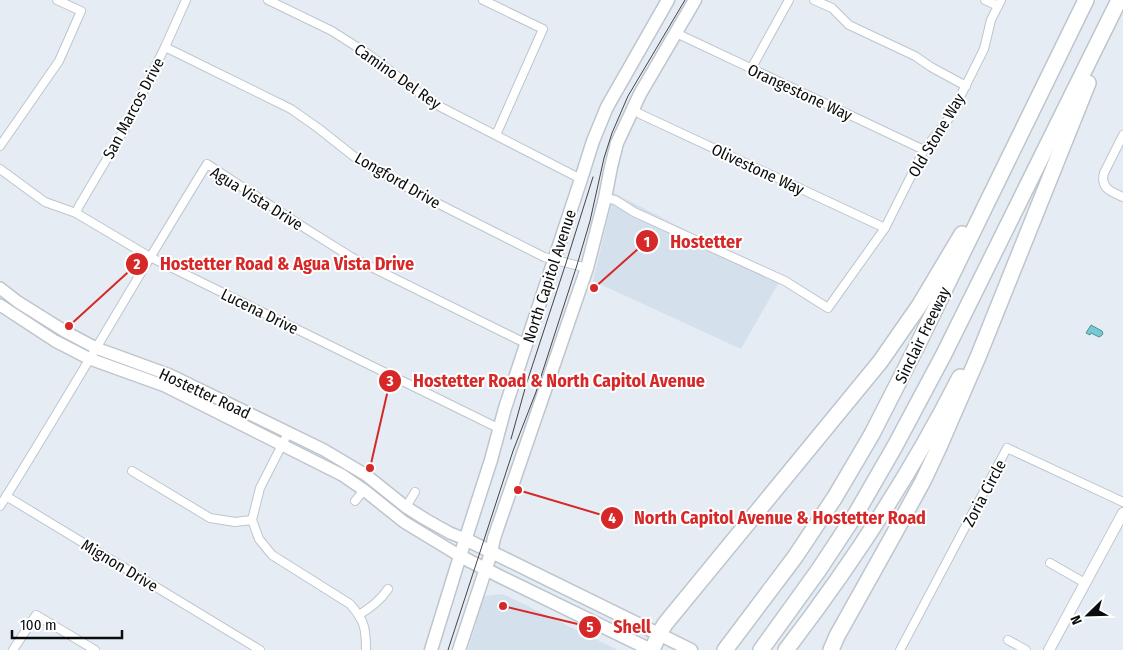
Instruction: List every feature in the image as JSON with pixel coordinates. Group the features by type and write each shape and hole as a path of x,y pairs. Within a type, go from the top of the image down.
{"highway":[{"name":"Sinclair Freeway","path":"726,648 800,550 835,497 872,434 1086,0"},
{"name":"Sinclair Freeway","path":"760,650 857,512 895,446 944,354 1120,0"},
{"path":"831,650 923,481 953,416 1120,0"},
{"path":"652,650 659,634 671,616 857,391 896,340 919,306 1022,131"},
{"path":"786,650 840,578 907,473 957,384 993,312 1025,240"}],"main road":[{"name":"North Capitol Avenue","path":"432,650 508,402 593,141 607,107 668,0"},
{"name":"North Capitol Avenue","path":"459,650 492,553 497,530 587,268 617,143 640,94 676,33 691,1"},
{"name":"Hostetter Road","path":"0,288 18,302 66,332 96,348 170,375 288,432 350,464 406,506 450,533 690,650"},
{"name":"Hostetter Road","path":"0,305 55,341 90,359 165,386 342,475 404,522 460,556 652,650"}],"street":[{"path":"0,146 59,60 81,12 57,0"},
{"name":"San Marcos Drive","path":"76,213 124,130 186,0"},
{"name":"Camino Del Rey","path":"268,0 332,31 368,54 431,102 581,178"},
{"path":"483,0 543,29 496,135"},
{"path":"751,69 790,0"},
{"path":"814,0 832,8 849,25 915,56 966,86"},
{"path":"985,0 1000,3"},
{"name":"Old Stone Way","path":"605,198 615,200 634,212 785,280 828,308 884,228 924,150 950,118 984,49 991,20 1000,3"},
{"name":"Orangestone Way","path":"676,33 924,150"},
{"name":"Longford Drive","path":"165,47 291,109 361,162 423,196 544,257 587,268"},
{"name":"Olivestone Way","path":"633,109 640,114 884,228"},
{"path":"1123,134 1104,173 1103,180 1106,188 1123,197"},
{"name":"Agua Vista Drive","path":"0,506 207,164 297,224 351,257 527,344"},
{"name":"Lucena Drive","path":"0,169 45,202 76,213 150,257 500,429"},
{"path":"288,432 260,488 252,520 258,539 272,555 350,604 360,615 366,631 366,650"},
{"name":"Zoria Circle","path":"900,650 1007,448 1123,502"},
{"path":"132,470 210,518 235,522 252,520"},
{"path":"355,501 364,490"},
{"path":"406,506 415,492"},
{"name":"Mignon Drive","path":"6,496 260,650"},
{"path":"1049,650 1123,513"},
{"path":"1050,563 1085,583"},
{"path":"360,615 375,605 388,589"},
{"path":"13,650 36,615 95,650"},
{"path":"1008,640 1026,650"}],"shaded area":[{"path":"614,193 781,279 741,349 593,281"},
{"path":"503,594 618,650 468,650 484,596"}],"water":[{"path":"1091,325 1102,331 1103,334 1099,337 1086,333"}],"tram line":[{"path":"448,650 513,451 536,392 577,265 612,133 628,96 685,0"},
{"path":"511,439 526,385 593,177"}],"place":[{"name":"Hostetter","path":"594,288"},
{"name":"Hostetter Road & Agua Vista Drive","path":"69,326"},
{"name":"Hostetter Road & North Capitol Avenue","path":"370,468"},
{"name":"North Capitol Avenue & Hostetter Road","path":"518,490"},
{"name":"Shell","path":"503,606"}]}
